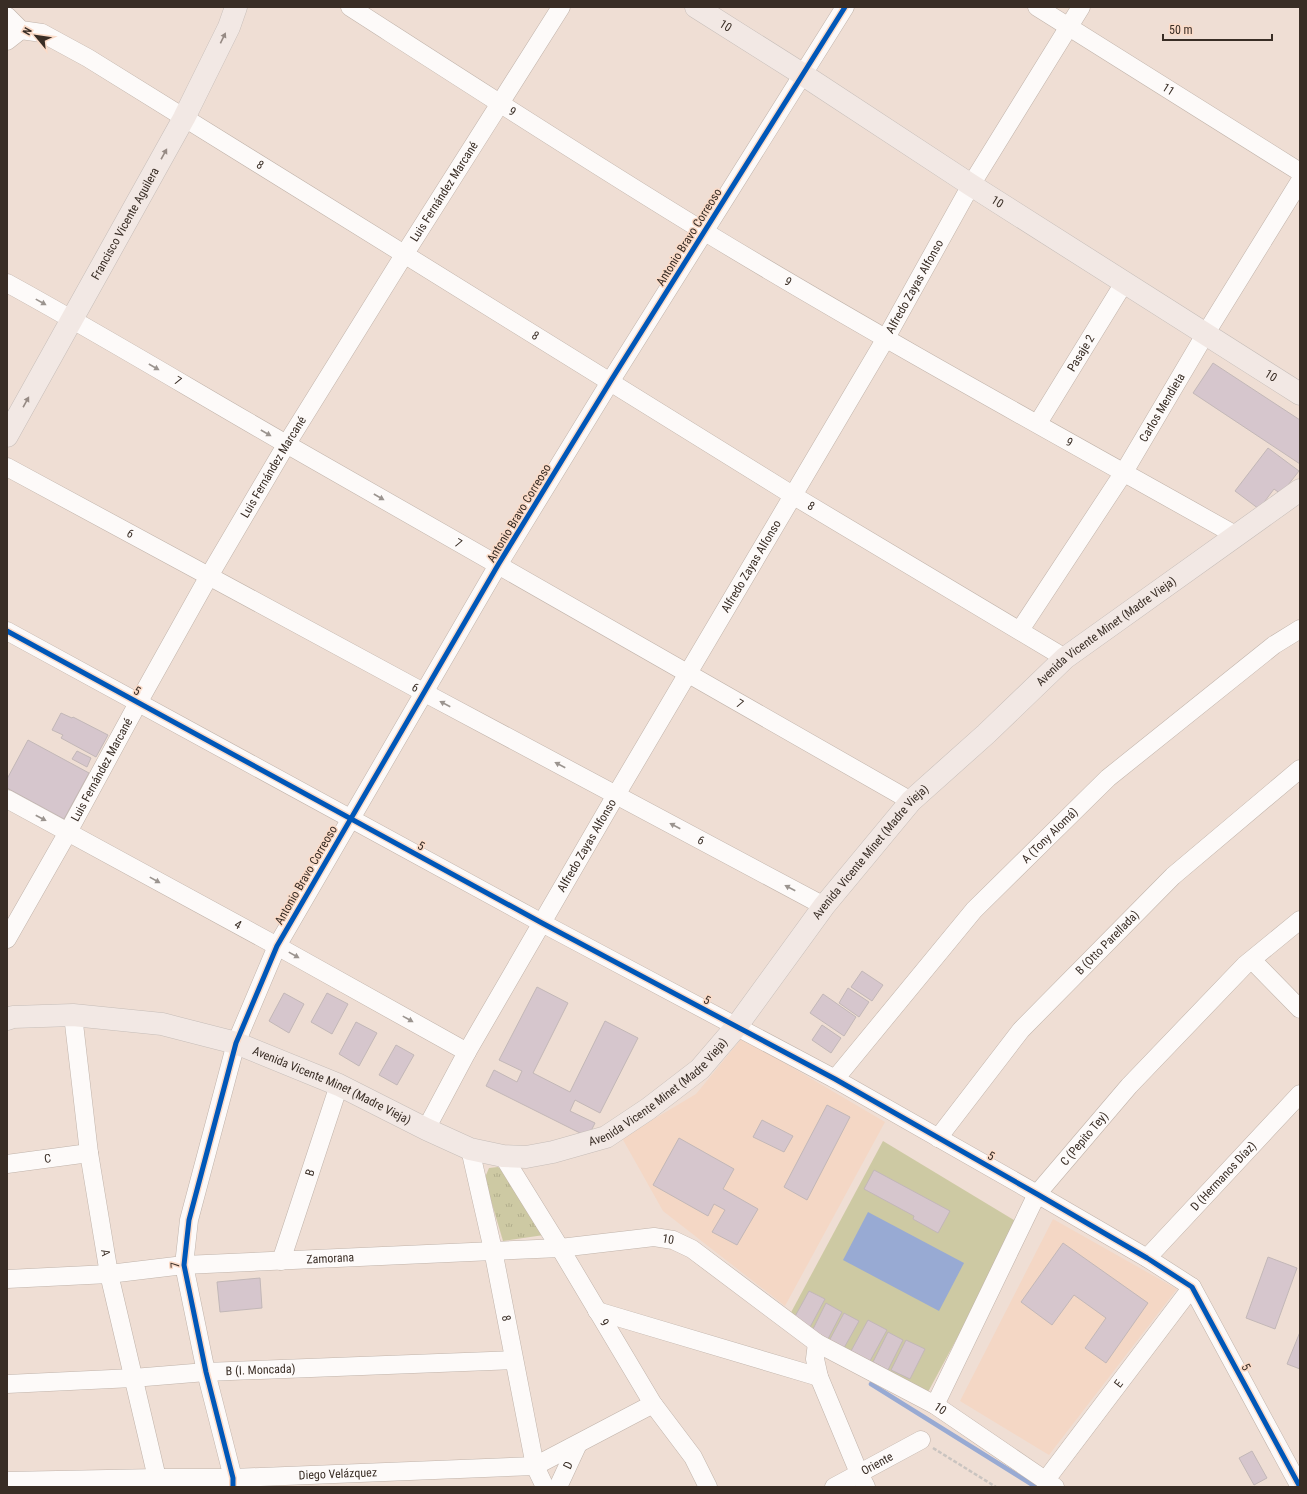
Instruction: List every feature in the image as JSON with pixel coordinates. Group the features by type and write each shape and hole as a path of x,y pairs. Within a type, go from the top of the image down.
{"main road":[{"name":"Francisco Vicente Aguilera","path":"7,436 184,118 229,27 236,7"},
{"name":"10","path":"696,7 802,74 971,185 1300,394"},
{"name":"Avenida Vicente Minet (Madre Vieja)","path":"7,1019 13,1017 73,1015 162,1024 236,1043 339,1085 426,1129 470,1149 503,1156 526,1156 553,1152 606,1137 648,1109 700,1069 736,1027 824,906 911,800 986,734 1065,658 1300,490"}],"street":[{"name":"9","path":"350,7 499,103 705,232 886,338 1237,536"},
{"name":"Luis Fernández Marcané","path":"7,940 209,576 286,445 499,103 561,7"},
{"name":"Antonio Bravo Correoso","path":"236,1043 277,946 498,565 610,382 845,7"},
{"name":"11","path":"1036,7 1300,172"},
{"name":"Alfredo Zayas Alfonso","path":"426,1129 467,1052 616,795 886,338 971,185 1081,7"},
{"path":"7,16 21,30 7,41"},
{"name":"8","path":"21,30 42,33 88,58 794,496 1065,658"},
{"name":"Carlos Mendieta","path":"1020,630 1124,472 1206,333 1300,181"},
{"name":"7","path":"7,283 72,318 286,445 688,675 911,800"},
{"name":"Pasaje 2","path":"1038,424 1124,283"},
{"name":"6","path":"7,467 424,693 824,906"},
{"name":"A (Tony Alomá)","path":"835,1079 974,910 1108,778 1274,645 1300,629"},
{"name":"5","path":"7,631 542,923 835,1079 1147,1258 1192,1287 1300,1487"},
{"name":"B (Otto Parellada)","path":"938,1138 1021,1030 1173,876 1300,769"},
{"name":"4","path":"7,799 277,946 467,1052"},
{"name":"C (Pepito Tey)","path":"935,1405 1037,1194 1129,1086 1252,960 1300,920"},
{"path":"1252,960 1300,1009"},
{"name":"A","path":"73,1015 89,1153 109,1274 158,1482"},
{"name":"7","path":"233,1482 206,1372 184,1265 189,1220 236,1043"},
{"name":"B","path":"281,1261 339,1085"},
{"name":"D (Hermanos Díaz)","path":"1147,1258 1300,1094"},
{"name":"8","path":"470,1149 493,1250 535,1466 545,1487"},
{"name":"C","path":"7,1164 89,1153"},
{"name":"9","path":"503,1156 653,1404 693,1457 708,1487"},
{"name":"Zamorana","path":"7,1280 109,1274 184,1265 560,1248 654,1237"},
{"name":"10","path":"654,1237 673,1240 692,1249 817,1343 935,1405 1050,1484"},
{"name":"E","path":"1050,1484 1192,1287"},
{"path":"597,1311 819,1377"},
{"path":"817,1343 815,1359 819,1377 862,1480"},
{"name":"B (I. Moncada)","path":"7,1384 133,1378 206,1372 514,1360"},
{"name":"Diego Velázquez","path":"7,1481 233,1482 535,1466 653,1404"},
{"name":"Oriente","path":"834,1487 862,1480 921,1440"},
{"name":"D","path":"558,1487 578,1444"}],"path":[{"path":"921,1440 996,1487"}],"shaded area":[{"path":"742,1038 885,1122 785,1306 663,1211 622,1138 696,1094"},
{"path":"1053,1219 1177,1289 1049,1455 960,1401"}],"green space":[{"path":"883,1141 1019,1223 928,1392 788,1318"},
{"path":"498,1167 510,1176 544,1235 503,1241 485,1180 489,1168"}],"water":[{"path":"868,1212 964,1263 939,1311 843,1260"}],"building":[{"path":"1213,363 1300,420 1300,464 1193,393"},
{"path":"1268,448 1299,471 1281,494 1274,489 1259,509 1235,491"},
{"path":"61,713 72,718 73,717 108,735 96,757 61,738 63,735 52,730"},
{"path":"28,740 89,773 64,819 7,788 7,779"},
{"path":"77,751 91,758 87,767 72,759"},
{"path":"862,971 883,985 872,1001 851,987"},
{"path":"537,987 568,1003 533,1073 570,1092 605,1021 638,1038 600,1113 575,1100 570,1111 595,1123 588,1137 486,1086 494,1070 517,1082 522,1071 499,1060"},
{"path":"848,988 869,1002 859,1017 839,1003"},
{"path":"284,993 304,1004 289,1033 269,1021"},
{"path":"327,993 348,1004 332,1034 311,1022"},
{"path":"823,994 856,1017 844,1036 810,1013"},
{"path":"356,1022 377,1033 359,1066 339,1054"},
{"path":"822,1025 841,1038 831,1053 812,1040"},
{"path":"396,1045 414,1055 397,1085 379,1075"},
{"path":"827,1105 850,1117 807,1200 784,1187"},
{"path":"762,1120 793,1136 784,1152 753,1137"},
{"path":"679,1138 734,1169 723,1189 758,1209 737,1245 712,1232 725,1210 714,1204 708,1216 653,1185"},
{"path":"874,1170 950,1211 938,1233 913,1219 914,1216 864,1189"},
{"path":"1063,1243 1148,1303 1106,1363 1085,1348 1106,1318 1074,1295 1052,1325 1021,1302"},
{"path":"1268,1257 1297,1268 1275,1329 1246,1318"},
{"path":"260,1278 262,1308 220,1312 217,1282"},
{"path":"809,1291 825,1299 809,1329 793,1320"},
{"path":"826,1303 842,1312 828,1339 812,1331"},
{"path":"844,1313 859,1321 844,1348 829,1341"},
{"path":"868,1320 887,1330 870,1361 851,1351"},
{"path":"888,1332 903,1340 888,1370 873,1362"},
{"path":"1300,1332 1300,1369 1287,1364"},
{"path":"906,1340 925,1349 910,1379 891,1370"},
{"path":"1252,1451 1267,1478 1254,1485 1239,1458"}],"waterway":[{"path":"871,1384 1036,1487"}],"cycle path":[{"path":"233,1487 233,1478 206,1372 184,1265 189,1220 236,1043 277,946 498,565 610,382 845,7"},
{"path":"7,631 542,923 835,1079 1147,1258 1192,1287 1300,1487"}]}
